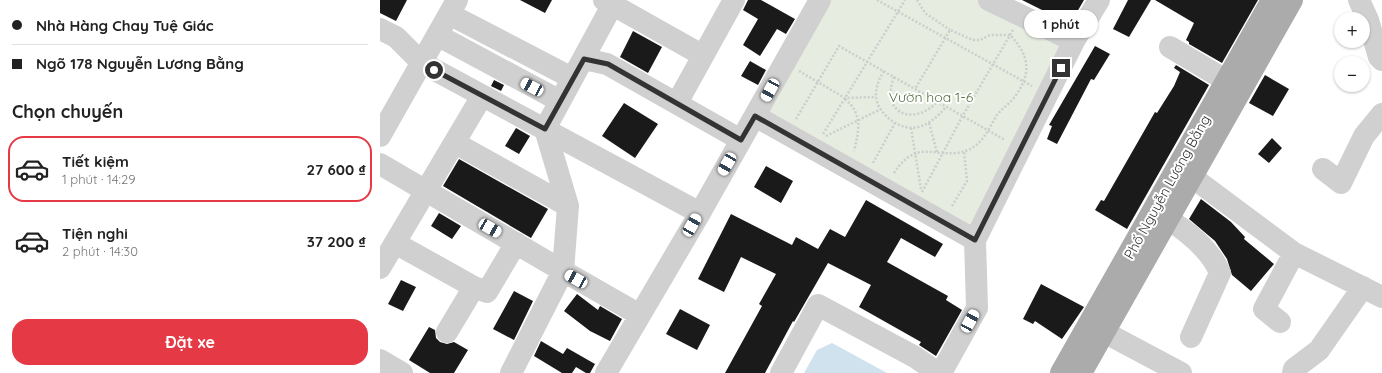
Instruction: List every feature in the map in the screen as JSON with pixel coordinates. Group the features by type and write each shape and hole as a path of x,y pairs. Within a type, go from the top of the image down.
{"main road":[{"name":"Phố Nguyễn Lương Bằng","path":"1061,373 1272,0"},
{"name":"Phố Nguyễn Lương Bằng","path":"1081,373 1292,0"}],"street":[{"path":"606,373 700,213 820,0"},
{"path":"989,0 1074,41"},
{"path":"781,373 818,305 915,357 940,373 977,308 975,240 1074,41 1099,0"},
{"path":"1359,0 1368,20 1379,57 1382,60"},
{"path":"511,373 563,272 568,206 545,129 572,78 584,59 610,2 702,55"},
{"path":"677,102 729,2"},
{"path":"380,136 388,106 422,63 453,7 572,78"},
{"path":"380,29 396,37 422,63 700,213"},
{"path":"437,35 560,101"},
{"path":"1170,47 1227,81"},
{"path":"584,59 608,64 677,102 741,140"},
{"path":"380,268 456,143 482,96"},
{"path":"1323,169 1341,183 1364,136 1382,114"},
{"path":"755,116 975,240"},
{"path":"456,143 568,206"},
{"path":"380,164 563,272 640,315"},
{"path":"1192,177 1294,253 1382,298"},
{"path":"1168,219 1196,240 1218,266 1220,273 1191,337"},
{"path":"395,243 474,287 487,292 516,243"},
{"path":"1280,322 1264,310 1294,253"},
{"path":"448,332 474,287"},
{"path":"1293,373 1294,370 1319,350 1363,287"},
{"path":"1104,332 1181,373"},
{"path":"380,360 402,373"}],"path":[{"path":"876,0 1047,95"},
{"path":"881,109 819,140 905,0"},
{"path":"917,0 925,13 950,30 973,40 980,40 990,35 1010,35"},
{"path":"911,128 922,193 962,117 1021,16"},
{"path":"915,89 950,30"},
{"path":"884,189 896,170 910,156 927,151 964,151 976,145 988,131 998,114 1016,95 1022,81 1027,62 1024,52 1010,35"},
{"path":"787,135 839,46 962,117 1021,148"},
{"path":"784,63 845,98 853,106 859,128 846,168"},
{"path":"884,71 878,82 876,97 881,109 895,123 911,128 929,122 946,107"},
{"path":"894,77 890,86 890,96 892,104 897,110 907,114 923,113 937,102"},
{"path":"845,98 876,97"},
{"path":"929,122 937,152"},
{"path":"865,178 895,123"},
{"path":"943,222 967,181 964,151"}],"green space":[{"name":"Vườn hoa 1-6","path":"828,0 981,0 1070,44 972,231 764,117"}],"water":[{"path":"832,343 887,373 804,373 817,350"}],"building":[{"path":"380,0 407,0 396,21 380,13"},
{"path":"520,0 552,0 545,13"},
{"path":"748,0 761,0 795,19 786,34 777,29 760,56 743,45 758,19 743,10"},
{"path":"1022,0 1084,0 1070,24"},
{"path":"1128,0 1151,0 1129,37 1113,29"},
{"path":"1155,0 1258,0 1222,63 1189,44 1186,40 1194,23"},
{"path":"633,31 662,47 648,73 620,57"},
{"path":"1095,46 1110,54 1094,80 1091,79 1057,144 1047,139 1052,126 1049,125"},
{"path":"750,61 766,70 758,85 741,76"},
{"path":"1176,65 1209,85 1127,229 1095,210 1101,200 1104,201 1155,112 1157,113 1174,86 1180,72 1174,68"},
{"path":"1265,75 1289,89 1273,116 1249,103"},
{"path":"494,80 504,85 501,91 491,86"},
{"path":"624,103 658,124 635,158 602,136"},
{"path":"516,128 530,136 519,154 505,146"},
{"path":"1272,138 1282,148 1269,163 1258,154"},
{"path":"459,159 548,209 531,238 443,186"},
{"path":"766,166 793,181 781,203 754,187"},
{"path":"1201,199 1231,222 1245,237 1244,239 1274,264 1251,291 1232,275 1227,259 1215,241 1189,219"},
{"path":"866,200 943,244 935,257 901,238 887,262 948,296 946,300 962,310 936,356 919,345 921,342 859,307 871,285 828,263 794,322 793,321 765,373 725,373 762,306 759,304 776,274 741,257 724,292 698,279 731,214 792,245 796,237 818,249 830,229 845,237"},
{"path":"439,213 461,226 452,239 431,226"},
{"path":"401,280 416,287 403,311 388,304"},
{"path":"1041,284 1084,307 1062,339 1035,321 1033,324 1023,319"},
{"path":"514,291 533,301 514,340 493,329"},
{"path":"577,294 598,310 600,306 622,319 610,341 590,331 564,311"},
{"path":"680,309 710,325 697,350 666,334"},
{"path":"429,327 435,330 436,338 440,342 447,344 454,342 468,350 454,373 430,373 409,360"},
{"path":"541,341 563,354 567,348 595,364 590,373 586,373 576,367 572,373 562,373 534,356"}],"route":[{"path":"434,70 545,129 572,78 584,59 608,64 677,102 741,140 755,116 975,240 1061,68"}]}
